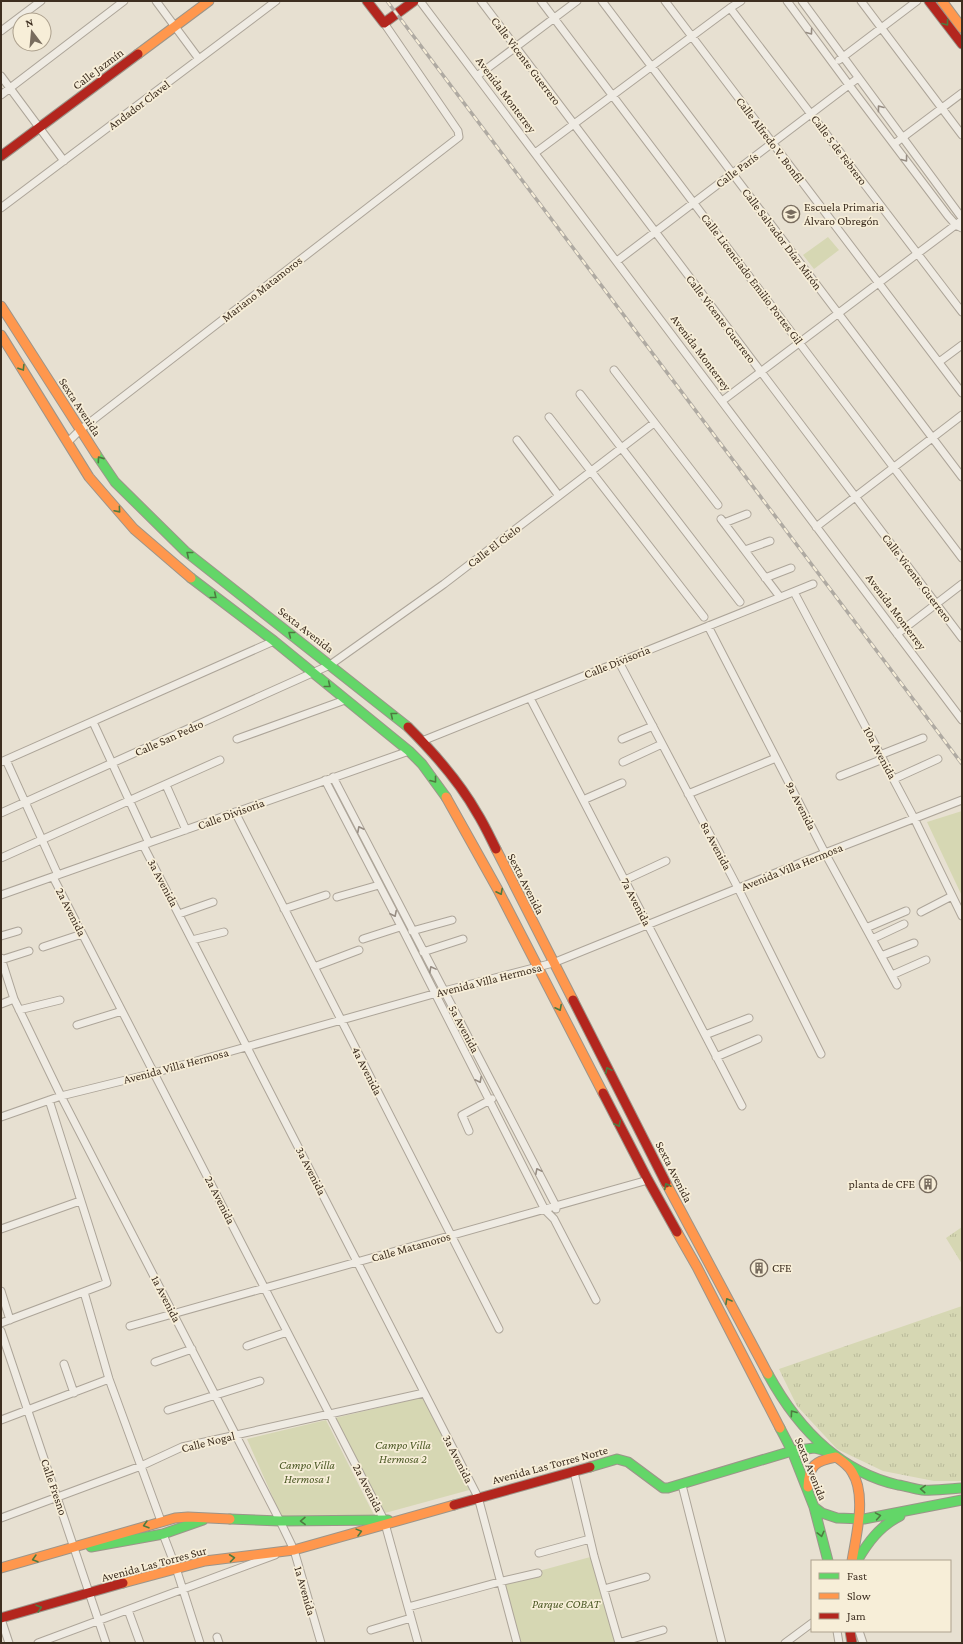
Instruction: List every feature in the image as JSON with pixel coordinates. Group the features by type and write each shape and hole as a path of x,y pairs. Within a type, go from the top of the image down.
{"main road":[{"name":"Calle Jazmín","path":"1,156 209,1"},
{"path":"367,1 384,23 414,1"},
{"path":"929,1 962,44"},
{"path":"942,1 962,28"},
{"name":"Sexta Avenida","path":"1,306 80,430 116,482 153,521 185,551 400,720 438,758 477,812 683,1217 775,1386 799,1422 812,1437 833,1455 863,1473 888,1482 922,1490 962,1488"},
{"name":"Sexta Avenida","path":"1,334 89,477 134,529 176,566 274,641 409,751 422,764 441,788 498,890 648,1180 697,1267 792,1451 807,1493 814,1507 828,1560"},
{"name":"Avenida Las Torres Norte","path":"1,1568 73,1549 161,1521 188,1517 280,1521 385,1522 574,1472 617,1459 628,1462 663,1488 682,1485 792,1451 814,1448 833,1455"},
{"path":"807,1493 808,1473 814,1464 833,1455 851,1469 854,1475 858,1496 852,1560"},
{"path":"814,1507 822,1513 837,1518 857,1519 910,1511 962,1500"},
{"path":"858,1560 868,1541 890,1520 910,1511"},
{"name":"Avenida Las Torres Norte","path":"73,1549 163,1534 211,1518"},
{"name":"Avenida Las Torres Sur","path":"1,1619 176,1568 205,1561 290,1550 385,1522"},
{"path":"850,1632 852,1643"}],"street":[{"path":"1,31 41,1"},
{"path":"1,95 124,1"},
{"path":"156,1 199,59"},
{"name":"Andador Clavel","path":"1,208 276,1"},
{"name":"Avenida Monterrey","path":"420,1 962,720"},
{"name":"Calle Vicente Guerrero","path":"481,1 962,638"},
{"name":"Calle Licenciado Emilio Portes Gil","path":"542,1 962,558"},
{"path":"477,76 577,1"},
{"name":"Calle Salvador Díaz Mirón","path":"602,1 962,477"},
{"name":"Calle Alfredo V. Bonfil","path":"665,1 962,393"},
{"path":"535,153 741,1"},
{"path":"787,1 849,85 959,227"},
{"path":"722,401 917,254 959,227 962,219 842,58 802,1"},
{"path":"861,1 962,135"},
{"path":"834,64 917,1"},
{"name":"Calle 5 de Febrero","path":"730,8 962,312"},
{"name":"Mariano Matamoros","path":"68,442 80,430 459,137 458,131 384,23"},
{"path":"1,76 64,161"},
{"name":"Calle París","path":"616,261 858,78"},
{"path":"894,144 962,93"},
{"path":"939,362 962,345"},
{"path":"614,370 718,505"},
{"path":"580,394 740,602"},
{"path":"816,526 962,415"},
{"path":"549,417 704,617"},
{"name":"Calle El Cielo","path":"313,674 330,665 444,584 654,423"},
{"path":"517,440 559,496"},
{"path":"747,514 723,521 780,597"},
{"path":"745,550 770,541"},
{"path":"765,578 791,568"},
{"name":"Calle Divisoria","path":"422,741 813,584"},
{"path":"897,634 962,584"},
{"name":"10a Avenida","path":"794,592 894,779 962,916"},
{"name":"9a Avenida","path":"708,626 825,853 897,985"},
{"path":"4,761 274,641"},
{"name":"8a Avenida","path":"619,662 738,888 821,1054"},
{"name":"Calle San Pedro","path":"1,812 313,674"},
{"name":"7a Avenida","path":"530,698 742,1106"},
{"path":"237,739 345,700"},
{"name":"3a Avenida","path":"93,722 130,801 146,844 179,914 478,1497 516,1643"},
{"path":"622,739 653,726"},
{"path":"840,776 923,738"},
{"path":"623,762 662,744"},
{"name":"Calle Divisoria","path":"1,895 409,751"},
{"path":"688,794 776,758"},
{"path":"894,779 938,759"},
{"path":"1,858 220,760"},
{"name":"2a Avenida","path":"4,761 42,840 55,876 82,934 385,1522 418,1643"},
{"name":"5a Avenida","path":"333,777 556,1206"},
{"name":"5a Avenida","path":"325,780 545,1210 554,1219 596,1300"},
{"path":"583,800 622,783"},
{"path":"166,785 186,830"},
{"name":"Avenida Villa Hermosa","path":"1,1117 61,1096 154,1073 444,991 553,964 825,853 962,800"},
{"name":"4a Avenida","path":"235,812 499,1329"},
{"path":"364,856 372,852"},
{"path":"625,880 666,860"},
{"path":"337,897 391,888"},
{"path":"284,909 326,895"},
{"path":"921,912 952,896"},
{"path":"179,914 212,902"},
{"path":"866,928 906,911"},
{"path":"412,931 452,920"},
{"path":"872,939 904,924"},
{"path":"363,939 400,927"},
{"path":"1,936 18,931"},
{"path":"192,940 224,932"},
{"path":"42,947 82,934"},
{"path":"423,952 463,939"},
{"path":"881,956 914,943"},
{"path":"314,967 359,950"},
{"path":"1,959 29,951"},
{"name":"1a Avenida","path":"1,959 14,1000 61,1096 216,1394 280,1521 321,1643"},
{"path":"892,975 926,960"},
{"path":"1,1004 14,1000"},
{"path":"20,1010 60,1000"},
{"path":"76,1025 122,1011"},
{"path":"705,1035 749,1018"},
{"path":"716,1057 758,1039"},
{"path":"469,1131 462,1115 499,1096"},
{"path":"1,1323 107,1283 49,1100"},
{"name":"Calle Matamoros","path":"130,1326 648,1180"},
{"path":"1,1229 80,1201"},
{"path":"554,1219 556,1206"},
{"path":"1,1291 10,1320"},
{"path":"84,1292 109,1379 161,1521"},
{"name":"Calle Fresno","path":"1,1331 73,1549 106,1643"},
{"path":"247,1346 287,1332"},
{"path":"155,1362 192,1349"},
{"path":"64,1364 74,1393"},
{"path":"1,1420 109,1379"},
{"path":"168,1410 260,1381"},
{"name":"Calle Nogal","path":"1,1518 141,1466 178,1449 424,1393"},
{"path":"574,1472 590,1539 618,1643 663,1630"},
{"path":"682,1485 722,1643"},
{"path":"163,1534 176,1568 200,1643"},
{"path":"539,1553 590,1539"},
{"path":"38,1643 290,1550"},
{"path":"408,1607 538,1573"},
{"path":"604,1589 646,1577"},
{"path":"128,1610 140,1643"},
{"path":"371,1630 411,1618"},
{"path":"1,1619 9,1643"},
{"path":"785,1643 811,1624"},
{"path":"837,1632 839,1643"},
{"path":"859,1632 863,1643"}],"green space":[{"path":"828,237 839,250 814,269 803,255"},
{"path":"962,811 962,896 927,822"},
{"path":"962,1227 962,1264 946,1238"},
{"path":"962,1306 962,1481 934,1481 883,1471 837,1449 797,1406 779,1369"},
{"name":"Campo Villa Hermosa 2","path":"424,1397 473,1489 385,1513 377,1498 375,1499 371,1487 335,1418"},
{"name":"Campo Villa Hermosa 1","path":"326,1420 374,1515 281,1516 247,1439"},
{"name":"Parque COBAT","path":"594,1556 615,1643 517,1643 499,1582"}],"railway":[{"path":"387,1 962,764"}],"traffic: fast":[{"path":"96,454 115,482 185,551 408,727"},
{"path":"191,578 274,641 409,751 422,764 446,797"},
{"path":"768,1374 792,1412 806,1429 838,1458 856,1469 876,1478 919,1490 962,1488"},
{"path":"780,1428 792,1451 814,1507 828,1560"},
{"path":"590,1467 617,1459 628,1462 663,1488 668,1488 792,1451 814,1448 827,1451"},
{"path":"814,1507 822,1513 837,1518 864,1519 962,1500"},
{"path":"858,1560 875,1535 886,1525 900,1516"},
{"path":"230,1519 280,1521 388,1520"},
{"path":"91,1547 163,1534 203,1520"}],"traffic: slow":[{"path":"138,54 209,1"},
{"path":"942,1 962,28"},
{"path":"1,306 96,454"},
{"path":"1,335 89,477 134,529 191,578"},
{"path":"446,797 498,890 603,1093"},
{"path":"496,849 573,1000"},
{"path":"666,1183 768,1374"},
{"path":"677,1232 697,1267 780,1428"},
{"path":"808,1487 810,1474 814,1465 823,1460 836,1457 847,1465 852,1472 859,1492 860,1504 858,1528 852,1560"},
{"path":"123,1583 205,1561 294,1550 454,1505"},
{"path":"1,1568 175,1518 188,1517 230,1519"}],"traffic: jam":[{"path":"367,1 384,23 414,1"},
{"path":"929,1 962,44"},
{"path":"1,156 138,54"},
{"path":"408,727 437,757 470,801 496,849"},
{"path":"573,1000 666,1183"},
{"path":"603,1093 677,1232"},
{"path":"454,1505 590,1467"},
{"path":"1,1618 123,1583"},
{"path":"850,1632 852,1643"}],"place":[{"name":"Escuela Primaria Álvaro Obregón","path":"791,214"},
{"name":"planta de CFE","path":"928,1184"},
{"name":"CFE","path":"759,1268"}]}
